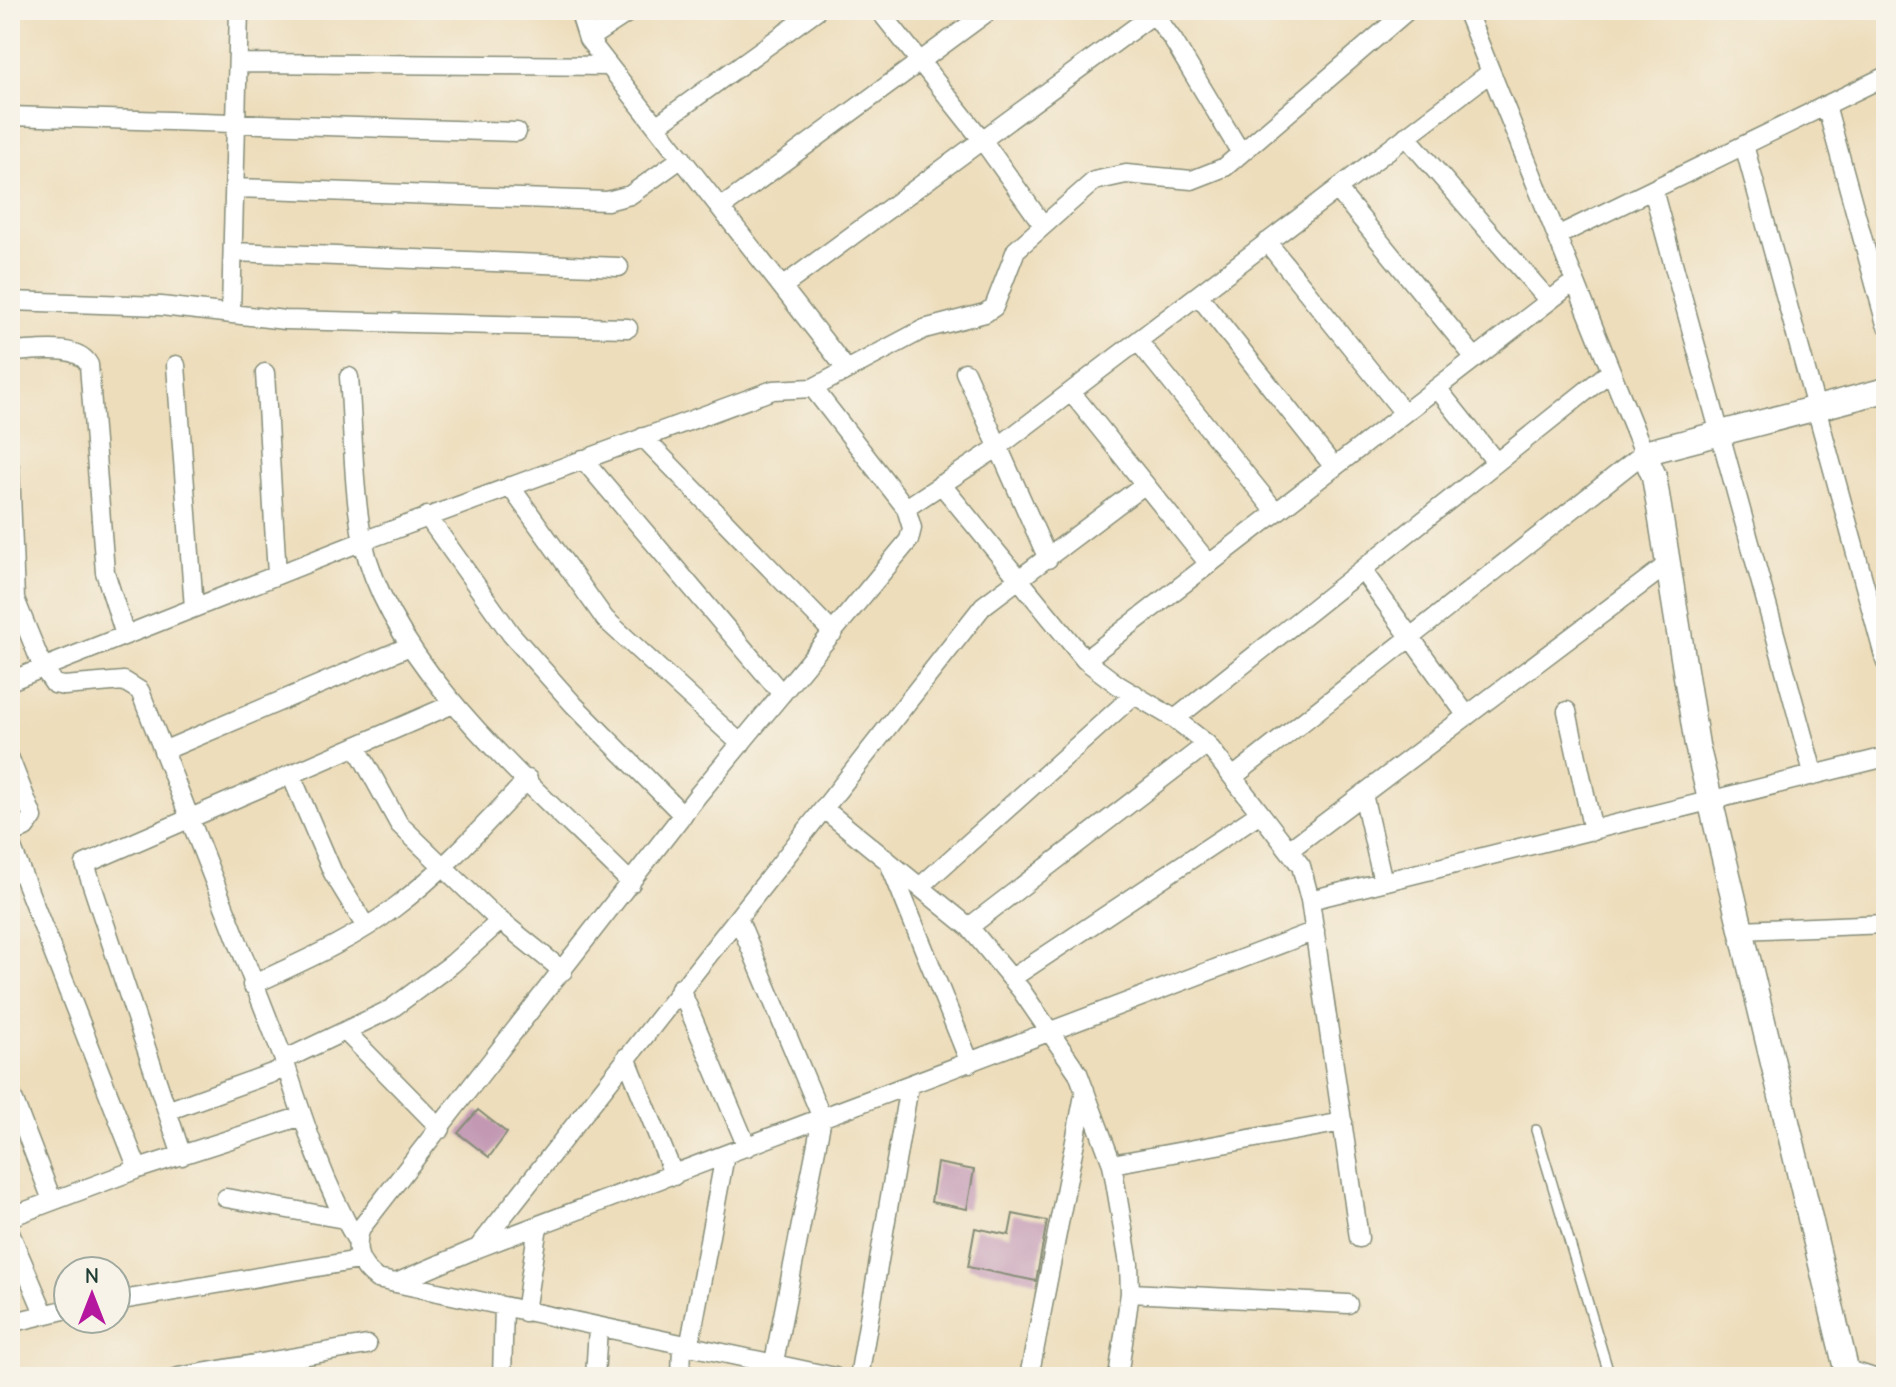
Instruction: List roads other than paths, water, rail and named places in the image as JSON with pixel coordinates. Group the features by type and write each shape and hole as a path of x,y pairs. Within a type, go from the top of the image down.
{"street":[{"path":"231,311 239,10"},
{"path":"579,10 588,39 847,370"},
{"path":"588,39 632,10"},
{"path":"656,126 817,10"},
{"path":"879,10 983,141 1043,225"},
{"path":"721,208 990,10"},
{"path":"10,681 427,516 643,437 773,390 813,388 924,329 985,313 994,307 1003,291 1011,258 1043,225 1094,181 1126,174 1192,180 1210,176 1408,10"},
{"path":"1466,10 1654,476 1697,745 1847,1373 1871,1377"},
{"path":"782,287 1155,11 1241,153"},
{"path":"238,63 609,66"},
{"path":"906,508 997,448 1491,72"},
{"path":"1557,236 1886,76"},
{"path":"1826,105 1886,324"},
{"path":"10,116 517,132"},
{"path":"1406,136 1549,301"},
{"path":"1744,145 1886,663"},
{"path":"235,188 607,201 630,195 682,158"},
{"path":"1337,189 1475,358"},
{"path":"1653,190 1814,776"},
{"path":"1267,242 1404,413"},
{"path":"233,252 619,267"},
{"path":"1085,660 1575,281"},
{"path":"1198,295 1334,467"},
{"path":"10,301 231,311 285,320 628,328"},
{"path":"1138,341 1276,512"},
{"path":"10,352 71,352 79,354 89,365 105,572 125,635"},
{"path":"176,365 194,608"},
{"path":"1175,719 1611,371"},
{"path":"965,372 1048,559"},
{"path":"265,373 277,575"},
{"path":"349,377 363,541 383,599 410,646 453,704 631,883"},
{"path":"358,1250 361,1228 683,815 909,540 912,528 906,508 813,388"},
{"path":"1437,388 1496,462"},
{"path":"1233,777 1644,453 1886,390"},
{"path":"1071,392 1209,564"},
{"path":"643,437 833,633"},
{"path":"583,459 782,694"},
{"path":"10,468 11,579 23,623 43,668 50,680 64,686 131,682 140,691 285,1064 302,1116 358,1250 377,1279 685,1347 772,1370 835,1377"},
{"path":"941,484 1085,660 1175,719 1207,744 1301,866 1315,931 1359,1238"},
{"path":"478,1248 983,606 1016,578 1048,559 1145,484"},
{"path":"510,486 605,619 741,744"},
{"path":"427,516 511,634 574,705 683,815"},
{"path":"1289,850 1668,564"},
{"path":"1362,570 1467,716"},
{"path":"163,751 410,646"},
{"path":"921,886 1135,694"},
{"path":"182,1156 85,864 453,704"},
{"path":"1567,711 1593,831"},
{"path":"969,927 1207,744"},
{"path":"356,746 399,824 442,869 500,921 563,971"},
{"path":"1310,900 1886,757"},
{"path":"10,759 33,817 25,828 10,834"},
{"path":"291,775 333,873 366,927"},
{"path":"252,985 366,927 442,869 528,779"},
{"path":"1363,794 1383,882"},
{"path":"824,809 969,927 1051,1031 1085,1090 1112,1164 1129,1264 1130,1293 1118,1377"},
{"path":"1012,978 1260,813"},
{"path":"10,843 138,1169"},
{"path":"890,865 970,1063"},
{"path":"738,918 822,1118 772,1370"},
{"path":"167,1111 285,1064 391,1009 424,986 500,921"},
{"path":"1741,930 1886,924"},
{"path":"396,1283 478,1248 1315,931"},
{"path":"680,988 747,1147"},
{"path":"345,1031 441,1129"},
{"path":"626,1057 674,1176"},
{"path":"859,1377 909,1086"},
{"path":"1029,1377 1085,1090"},
{"path":"10,1091 52,1200"},
{"path":"10,1217 138,1169 302,1116"},
{"path":"1112,1164 1343,1122"},
{"path":"681,1377 725,1155"},
{"path":"226,1198 344,1219"},
{"path":"525,1312 538,1226"},
{"path":"10,1233 44,1313"},
{"path":"132,1298 358,1250"},
{"path":"1130,1293 1348,1304"},
{"path":"502,1377 504,1307"},
{"path":"10,1323 52,1312"},
{"path":"595,1377 598,1328"},
{"path":"178,1377 367,1345"}],"lane":[{"path":"1536,1130 1610,1377"}]}
